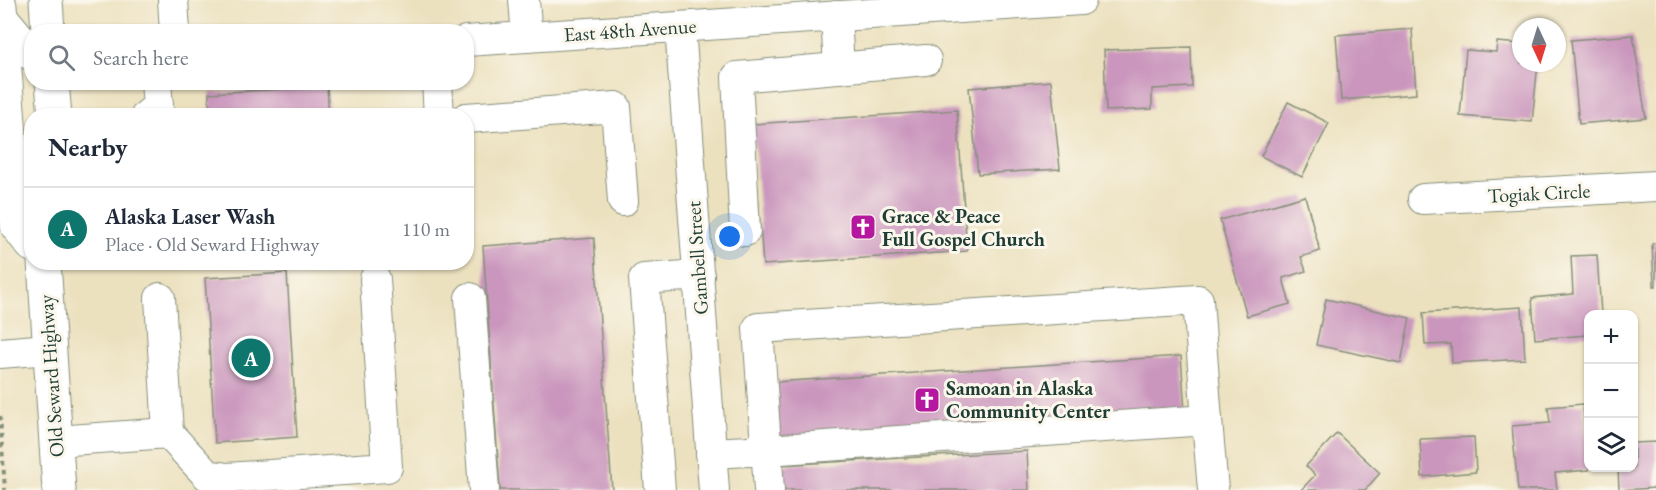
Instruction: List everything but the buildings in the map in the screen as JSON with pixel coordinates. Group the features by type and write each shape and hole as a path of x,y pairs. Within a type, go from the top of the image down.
{"main road":[{"path":"46,0 48,24"},
{"path":"0,6 9,38 16,233"},
{"path":"53,90 54,108"},
{"name":"Old Seward Highway","path":"44,270 59,490"}],"street":[{"path":"173,0 174,24"},
{"path":"524,0 527,37"},
{"name":"East 48th Avenue","path":"474,40 1081,0"},
{"path":"836,16 839,68"},
{"name":"Gambell Street","path":"680,27 714,490"},
{"path":"745,231 737,76 926,60"},
{"path":"156,108 158,106 157,90"},
{"path":"437,90 439,108"},
{"path":"474,117 616,107 623,201"},
{"name":"Togiak Circle","path":"1423,199 1656,186"},
{"path":"660,490 644,279 699,275"},
{"path":"160,298 168,434 207,475 227,478 387,466 375,279"},
{"path":"470,298 484,490"},
{"path":"769,490 759,328 1198,300 1213,490"},
{"path":"0,353 49,350"},
{"path":"711,453 1207,420"},
{"path":"56,441 168,434"}],"path":[{"path":"0,416 5,490"}],"place":[{"name":"Grace & Peace Full Gospel Church","path":"863,227"},
{"name":"Alaska Laser Wash","path":"251,358"},
{"name":"Samoan in Alaska Community Center","path":"927,400"}]}
